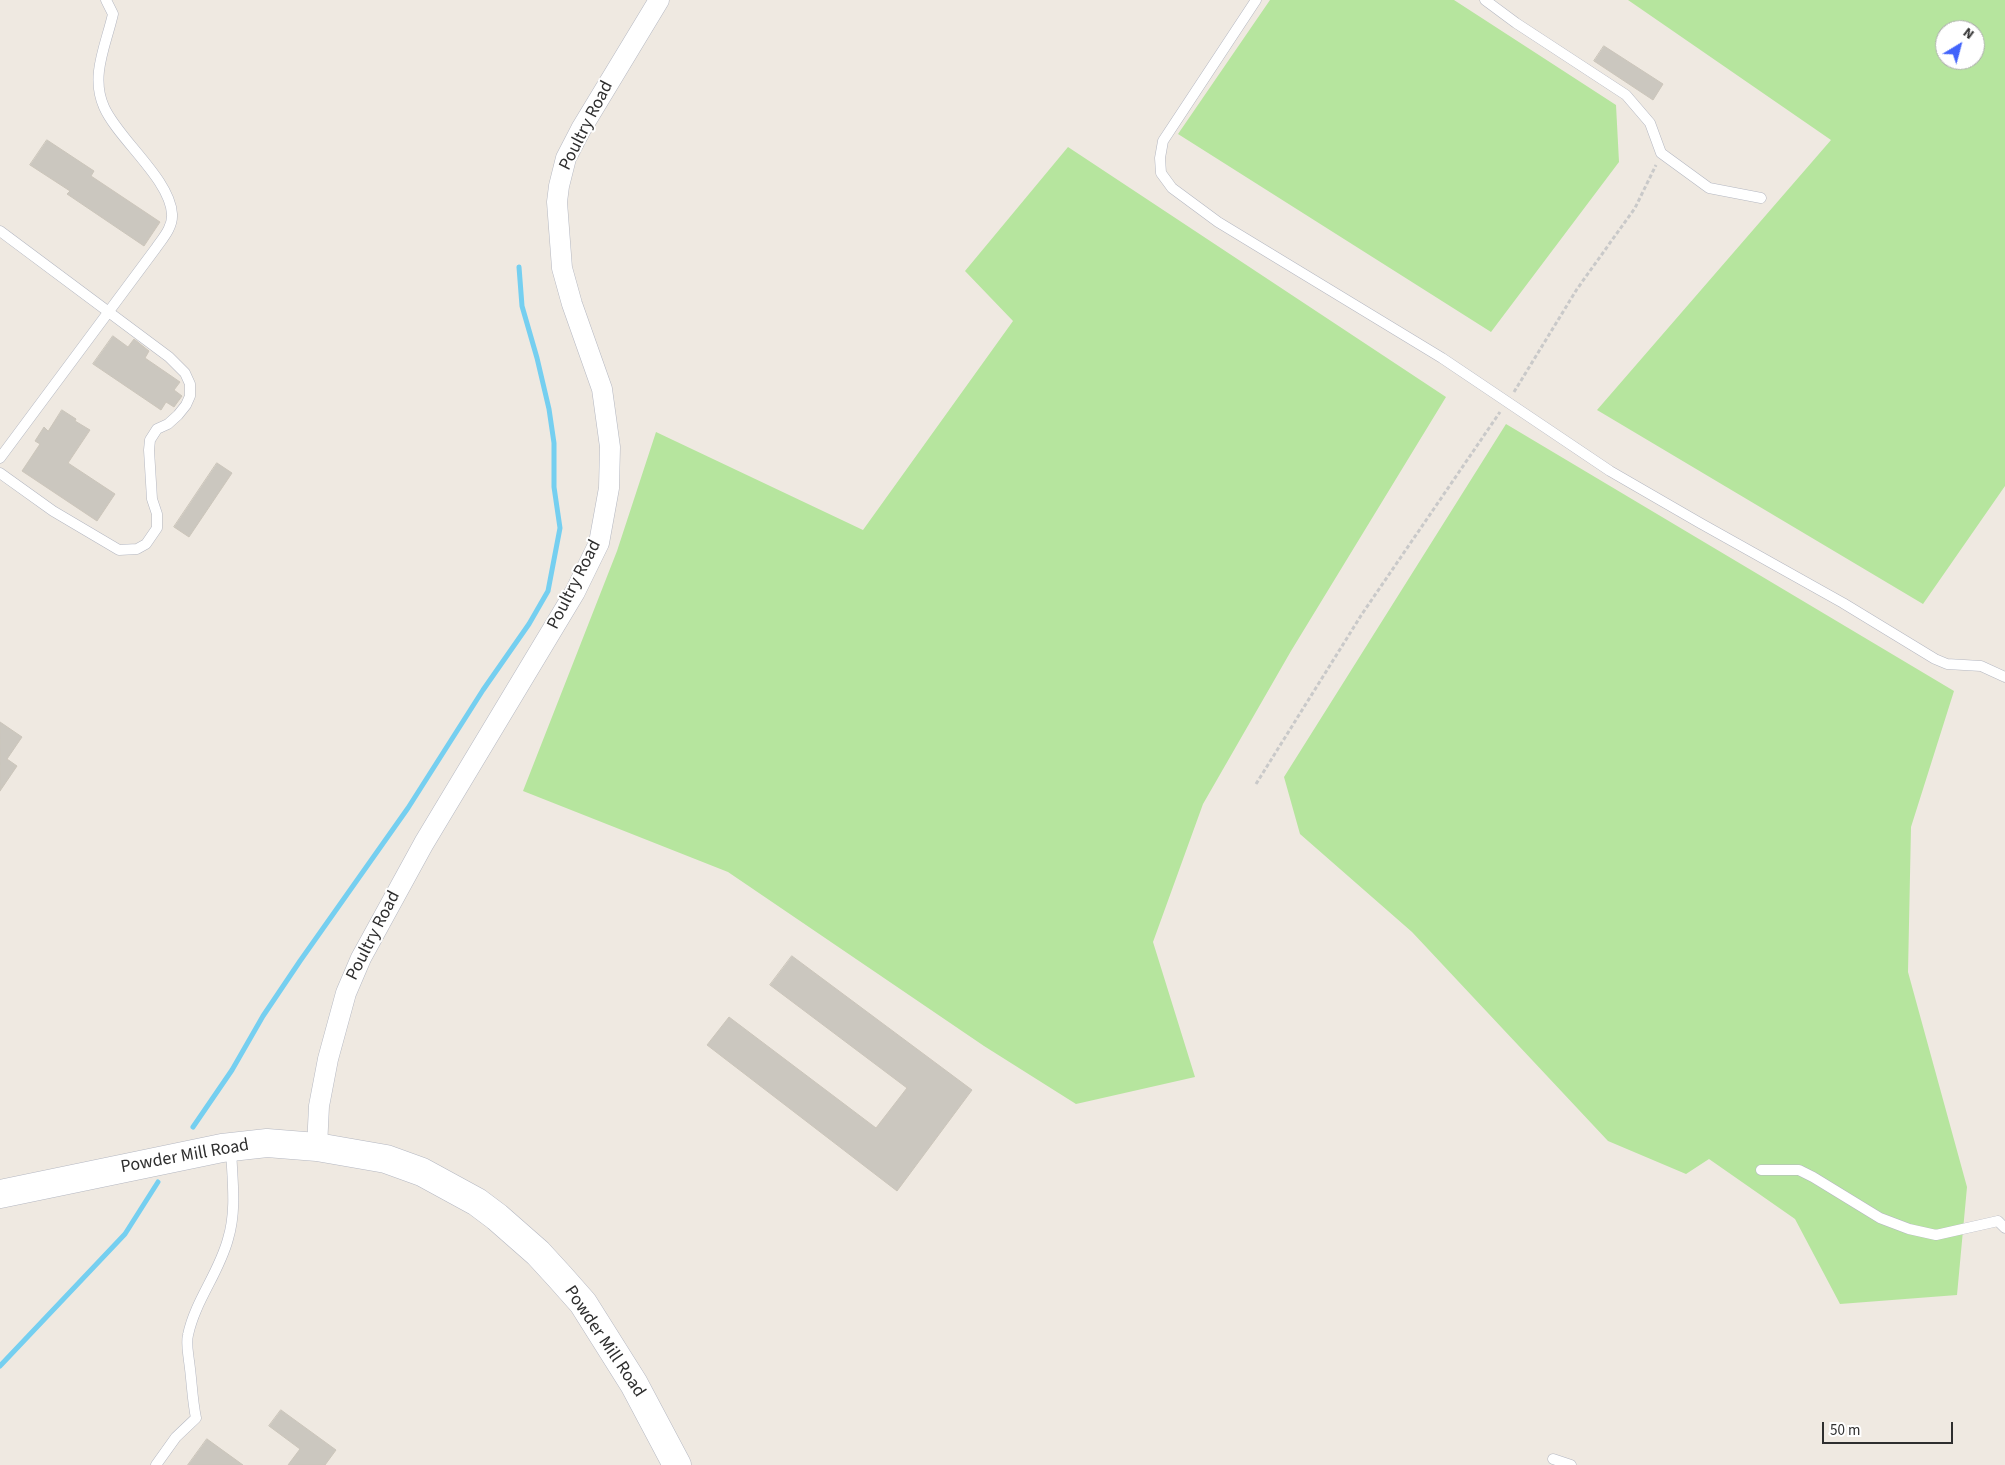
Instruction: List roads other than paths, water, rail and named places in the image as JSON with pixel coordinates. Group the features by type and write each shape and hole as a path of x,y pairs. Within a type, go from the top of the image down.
{"main road":[{"name":"Powder Mill Road","path":"0,1194 230,1147 267,1143 317,1147 386,1159 422,1172 477,1202 517,1233 538,1253 582,1303 649,1410 677,1465"}],"street":[{"name":"Poultry Road","path":"317,1147 319,1106 328,1059 346,993 361,958 424,843 575,592 598,543 609,488 610,447 602,389 572,304 562,268 557,202 566,158 581,129 659,0"}],"lane":[{"path":"0,458 109,313 171,224 170,204 164,190 104,108 99,81 99,61 113,14 106,0"},
{"path":"1256,0 1163,141 1160,158 1161,173 1172,188 1218,222 1442,358 1610,471 1843,602 1935,659 1947,664 1980,666 2005,677"},
{"path":"1485,0 1516,23 1626,95 1650,123 1661,153 1709,188 1761,198"},
{"path":"0,231 169,357 186,373 190,384 190,396 186,405 168,424 157,429 150,440 152,499 157,514 156,528 146,544 137,549 120,550 53,512 0,473"},
{"path":"156,1465 176,1437 196,1418 192,1402 187,1337 195,1314 217,1271 229,1238 233,1190 230,1147"},
{"path":"1761,1170 1799,1170 1880,1218 1909,1229 1936,1235 1998,1221 2005,1228"},
{"path":"1553,1459 1571,1465"}],"waterway":[{"path":"193,1127 232,1070 263,1016 300,961 408,808 483,690 529,624 548,591 560,528 554,487 554,443 549,409 522,306 519,267"},
{"path":"0,1366 125,1234 158,1182"}]}
